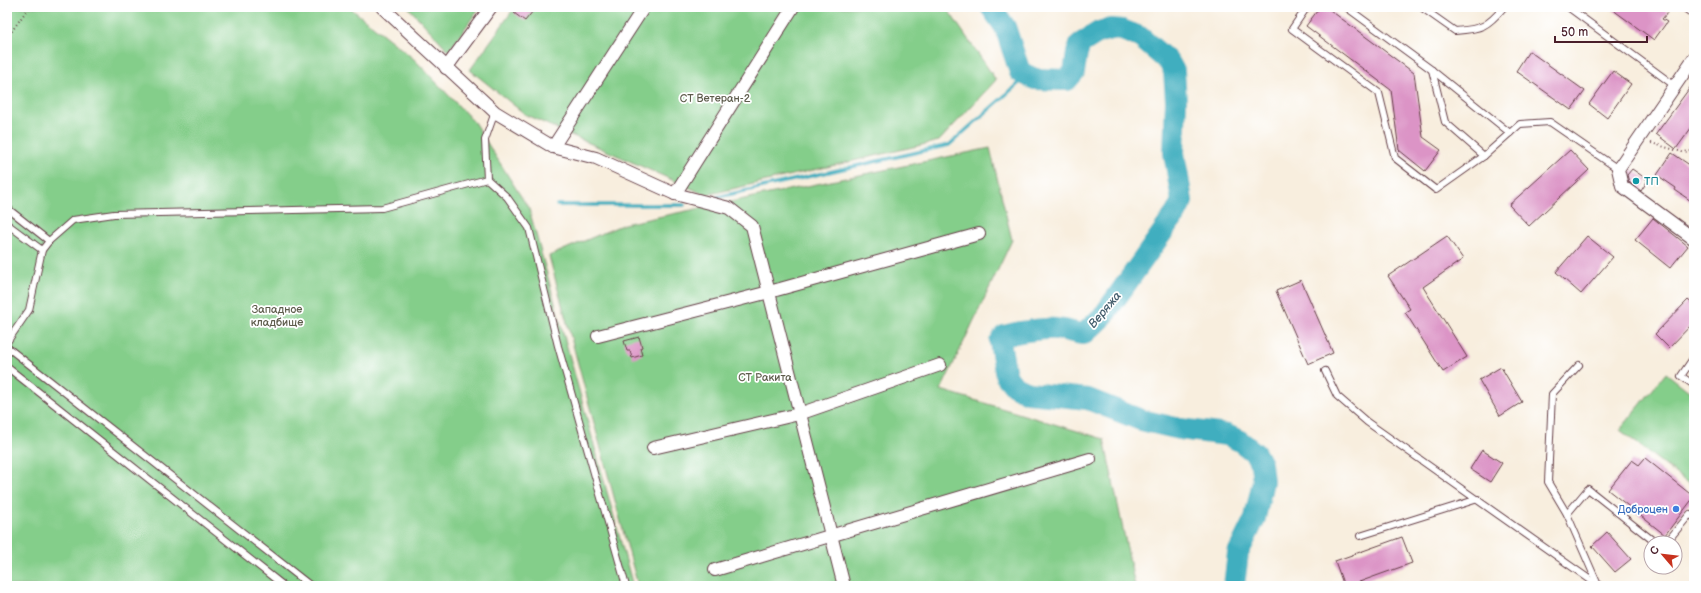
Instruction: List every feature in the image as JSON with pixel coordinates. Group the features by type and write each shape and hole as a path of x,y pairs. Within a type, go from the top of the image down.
{"street":[{"path":"382,7 446,68 496,112 553,147 596,158 675,194 729,208 752,226 844,586"},
{"path":"446,68 491,7"},
{"path":"553,147 644,7"},
{"path":"675,194 793,7"},
{"path":"1694,58 1618,169 1622,186 1694,239"},
{"path":"598,336 769,292 979,234"},
{"path":"653,448 799,414 940,365"},
{"path":"715,570 1090,459"}],"lane":[{"path":"1307,7 1292,29 1379,93 1395,158 1436,190 1484,156 1520,124 1550,122 1618,169"},
{"path":"1346,7 1432,70 1510,132"},
{"path":"1421,7 1455,31 1474,30 1491,22 1504,7"},
{"path":"1568,7 1675,86"},
{"path":"1683,7 1694,15"},
{"path":"1432,70 1445,122 1484,156"},
{"path":"496,112 485,140 487,179 507,197 529,228 558,346 626,586"},
{"path":"7,342 29,310 42,250 49,241 73,220 108,215 382,208 487,179"},
{"path":"7,208 49,241"},
{"path":"7,224 42,250"},
{"path":"7,347 311,586"},
{"path":"1694,357 1681,376 1694,386"},
{"path":"1579,365 1552,394 1548,482 1566,514 1599,586"},
{"path":"7,367 284,586"},
{"path":"1325,371 1337,396 1367,422 1599,586"},
{"path":"1566,514 1588,489 1646,535"},
{"path":"1360,536 1478,499"},
{"path":"1673,535 1690,514 1694,518"}],"path":[{"path":"7,38 29,7"},
{"path":"1638,140 1682,152 1694,151"},
{"path":"1689,586 1694,579"}],"green space":[{"name":"Западное кладбище","path":"7,7 349,7 414,59 474,122 529,209 633,586 7,586"},
{"path":"408,7 480,7 449,51"},
{"name":"СТ Ветеран-2","path":"515,7 946,7 996,80 939,141 706,195 526,115 470,70"},
{"name":"СТ Ракита","path":"990,148 1012,240 941,390 1104,439 1135,586 638,586 549,256 624,224"},
{"path":"1666,373 1694,395 1694,488 1620,430"}],"building":[{"path":"519,7 527,7 533,11 525,21 514,13"},
{"path":"1320,7 1326,7 1414,73 1423,137 1441,150 1425,171 1399,150 1391,90 1306,26"},
{"path":"1609,7 1661,7 1668,12 1662,19 1667,22 1654,40"},
{"path":"1529,51 1585,91 1571,110 1516,71"},
{"path":"1613,71 1631,84 1607,118 1589,104"},
{"path":"1694,82 1694,124 1676,149 1656,134"},
{"path":"1570,150 1589,170 1529,226 1509,205"},
{"path":"1672,153 1694,168 1694,203 1657,175"},
{"name":"ТП","path":"1632,169 1648,180 1641,191 1629,182 1627,175"},
{"path":"1653,218 1688,246 1670,268 1635,240"},
{"path":"1447,236 1463,259 1423,287 1467,357 1443,372 1405,312 1410,309 1388,276"},
{"path":"1587,236 1613,257 1581,294 1556,272"},
{"path":"1301,280 1333,353 1308,364 1276,291"},
{"path":"1688,300 1694,305 1694,322 1669,348 1655,334"},
{"path":"639,337 642,347 640,348 642,355 632,358 630,351 627,351 624,341"},
{"path":"1501,367 1522,402 1500,416 1479,380"},
{"path":"1482,450 1502,463 1490,482 1470,469"},
{"path":"1645,458 1694,497 1665,535 1608,490 1632,460 1639,465"},
{"path":"1607,532 1631,559 1615,572 1592,546"},
{"path":"1402,537 1412,563 1348,586 1344,586 1335,561"}],"waterway":[{"name":"Веряжа","path":"991,7 1005,27 1020,72 1035,79 1067,80 1074,72 1080,44 1099,32 1111,29 1122,30 1140,37 1169,62 1174,71 1176,101 1174,153 1182,201 1176,213 1104,315 1084,334 1061,329 1038,330 1004,336 1000,342 1006,376 1014,386 1028,393 1088,399 1141,420 1180,429 1227,435 1240,441 1255,453 1261,464 1263,481 1255,518 1238,553 1234,586"},
{"path":"718,197 949,145 1027,76"},
{"path":"557,205 684,205"}],"place":[{"name":"ТП","path":"1636,181"},
{"name":"Доброцен","path":"1676,509"}]}
